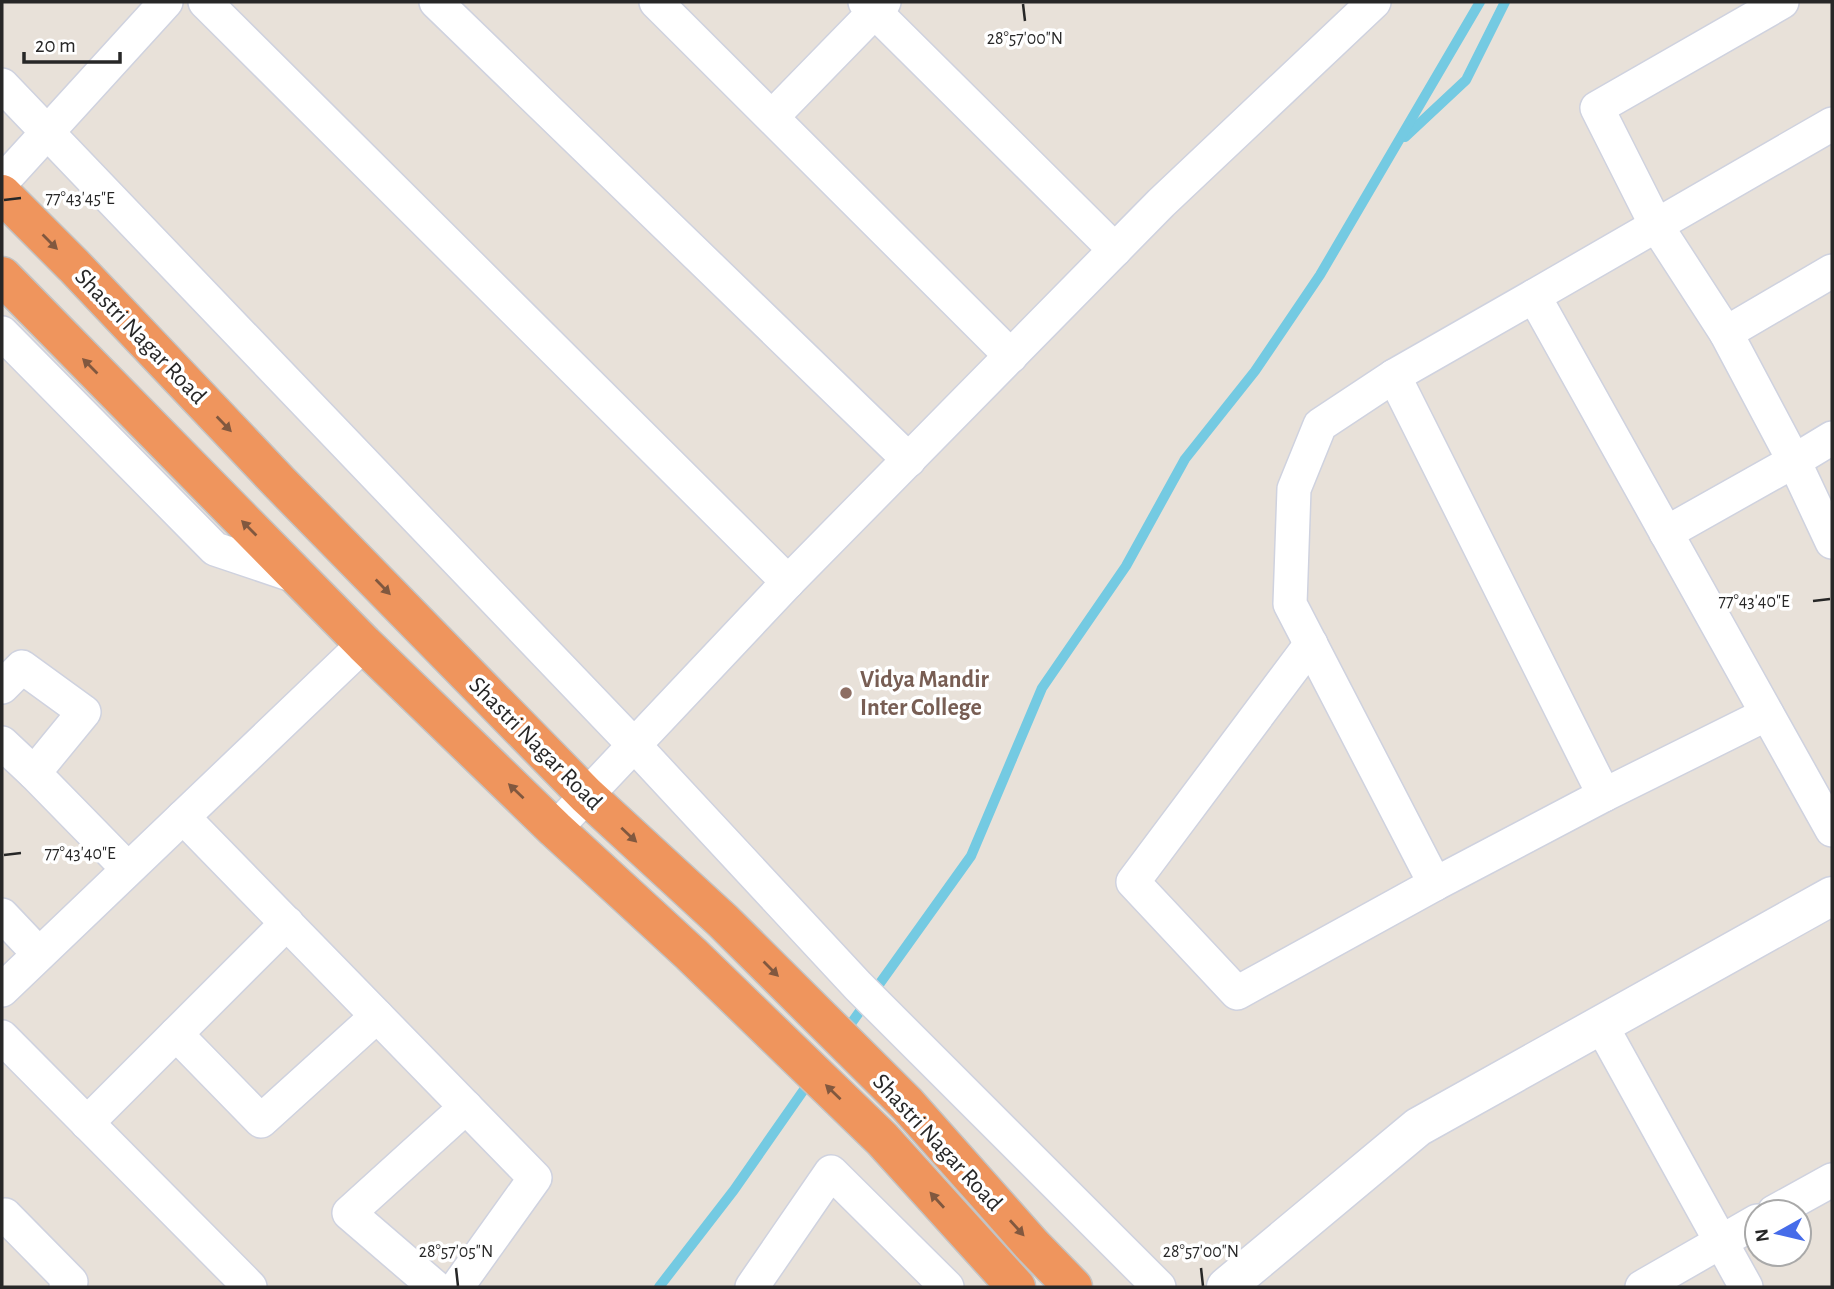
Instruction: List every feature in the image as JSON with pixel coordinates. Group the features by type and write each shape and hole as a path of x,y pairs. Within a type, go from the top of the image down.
{"highway":[{"name":"Shastri Nagar Road","path":"2,194 586,795 723,921 907,1104 1073,1287"},
{"path":"2,276 364,644 882,1139 1016,1287"}],"street":[{"path":"2,183 166,2"},
{"path":"205,2 788,582"},
{"path":"436,2 909,460"},
{"path":"656,2 1011,356"},
{"path":"555,829 788,582 1161,203 1374,2"},
{"path":"772,117 875,5 1115,250"},
{"path":"1768,5 1597,108 1656,225 1726,332 1794,461 1832,541"},
{"path":"2,85 635,746 870,997 1159,1287"},
{"path":"1435,884 1290,604 1294,489 1320,425 1394,376 1832,124"},
{"path":"1726,332 1832,271"},
{"path":"1534,296 1832,830"},
{"path":"33,308 3,337 215,549 298,578"},
{"path":"1394,376 1604,795"},
{"path":"1666,533 1832,438"},
{"path":"2,990 364,644"},
{"path":"1311,644 1133,881 1237,993 1435,884 1767,713"},
{"path":"2,687 22,667 84,712 34,773"},
{"path":"2,743 128,869"},
{"path":"183,817 535,1178 457,1287"},
{"path":"1226,1287 1418,1127 1832,896"},
{"path":"2,915 39,954"},
{"path":"87,1123 287,923"},
{"path":"176,1034 261,1121 377,1016"},
{"path":"1601,1025 1746,1287"},
{"path":"2,1037 245,1286"},
{"path":"435,1287 349,1213 466,1107"},
{"path":"752,1287 831,1172 947,1287"},
{"path":"1799,1198 1832,1180"},
{"path":"3,1214 71,1282 66,1287"},
{"path":"1642,1287 1743,1229"}],"waterway":[{"path":"845,1032 971,856 1042,688 1126,566 1185,459 1255,371 1320,275 1480,2"},
{"path":"1405,137 1466,80 1505,2"},
{"path":"659,1287 734,1190 810,1081"}],"place":[{"name":"Vidya Mandir Inter College","path":"846,693"}]}
